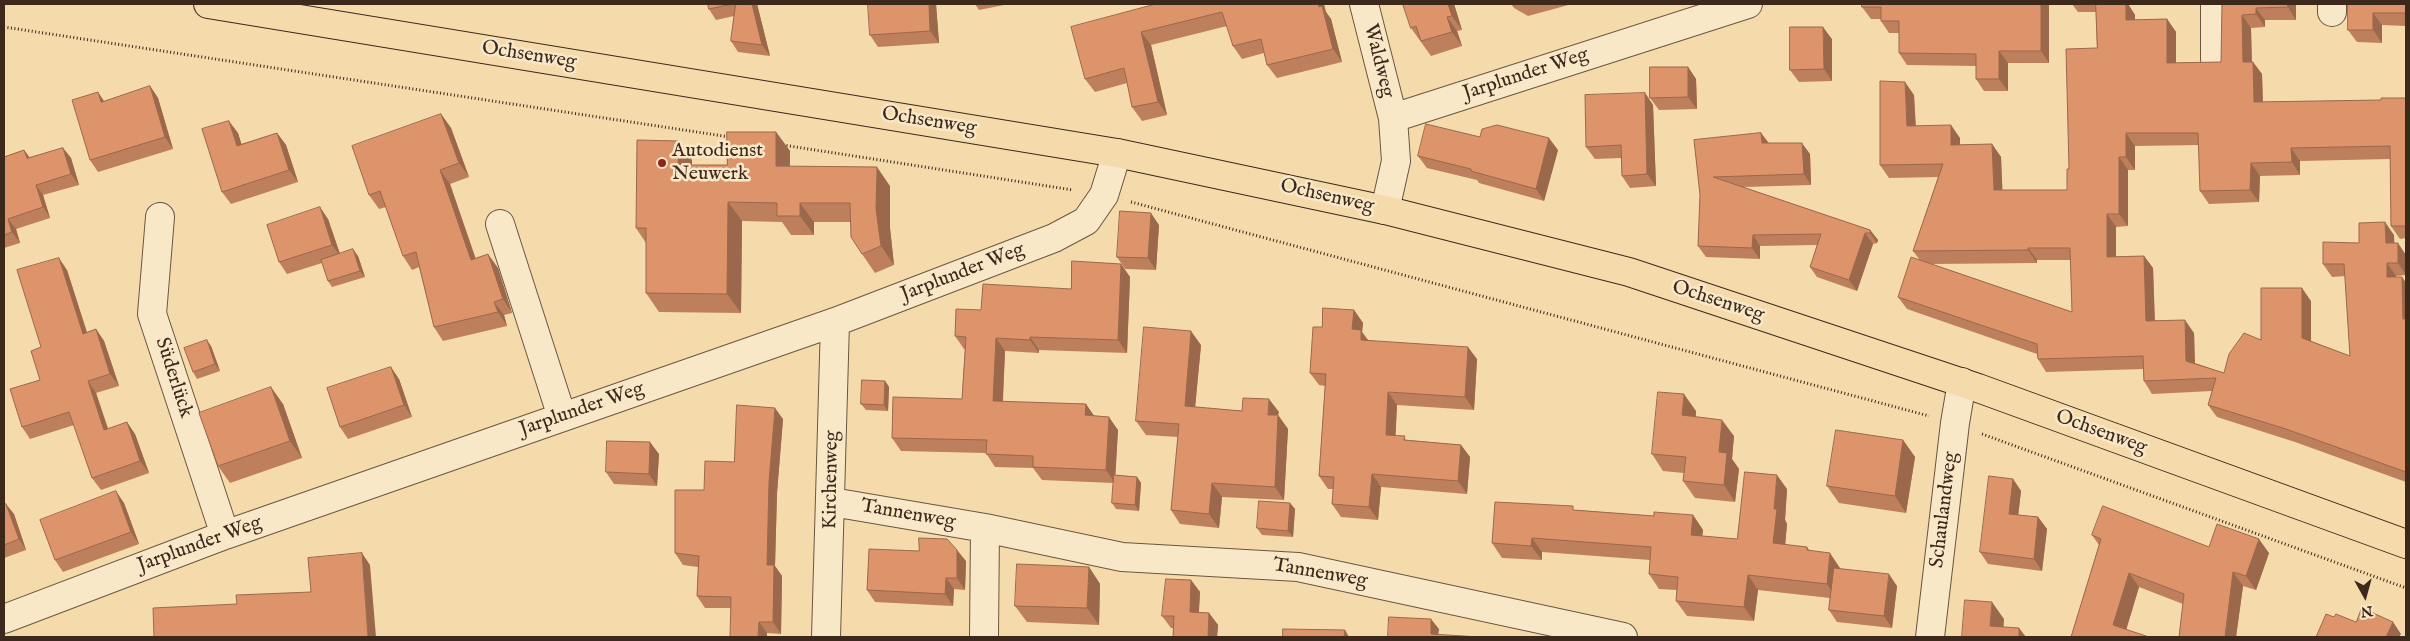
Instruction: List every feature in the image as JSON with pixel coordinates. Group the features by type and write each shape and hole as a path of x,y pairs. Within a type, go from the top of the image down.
{"main road":[{"name":"Ochsenweg","path":"208,4 1117,153 1385,210 1629,272 1962,382 2406,544"}],"street":[{"name":"Waldweg","path":"1364,4 1393,118"},
{"name":"Jarplunder Weg","path":"1393,118 1748,4"},
{"path":"2215,4 2215,60"},
{"path":"1385,210 1396,162 1393,118"},
{"name":"Jarplunder Weg","path":"4,619 225,534 835,322 1054,238 1086,221 1104,195 1117,153"},
{"name":"Süderlück","path":"160,217 152,314 225,534"},
{"path":"500,224 554,420"},
{"name":"Kirchenweg","path":"826,637 832,502 835,322"},
{"path":"515,329 554,420"},
{"name":"Schaulandweg","path":"1930,637 1955,424 1962,382"},
{"name":"Tannenweg","path":"832,502 985,528 1122,557 1298,567 1537,628 1623,637"},
{"path":"984,637 985,528"}],"path":[{"path":"4,27 731,137"},
{"path":"780,145 1104,195 1955,424 2406,588"}],"building":[{"path":"708,4 732,4 709,9"},
{"path":"736,4 752,4 762,45 731,41"},
{"path":"868,4 929,4 930,31 870,35"},
{"path":"1156,4 1318,4 1319,7 1322,6 1333,49 1267,65 1261,39 1233,46 1222,12 1141,32 1158,102 1132,107 1124,68 1085,79 1071,27"},
{"path":"1403,4 1448,4 1452,16 1447,17 1452,32 1421,41 1416,26 1411,28"},
{"path":"1862,4 2041,4 2041,51 1999,51 1999,79 1976,79 1976,54 1899,53 1899,21 1881,21 1881,7 1862,7"},
{"path":"2096,4 2126,4 2126,20 2167,19 2167,63 2221,62 2222,4 2287,4 2288,7 2256,8 2256,14 2242,15 2243,62 2253,62 2254,102 2406,98 2406,226 2391,226 2390,146 2291,148 2292,162 2251,163 2250,190 2200,191 2198,133 2126,133 2126,157 2119,157 2119,214 2107,214 2107,257 2144,256 2146,321 2185,320 2186,361 2224,373 2229,354 2244,333 2261,340 2261,288 2302,288 2302,338 2350,356 2344,264 2323,264 2323,242 2359,243 2359,223 2385,222 2386,243 2398,243 2398,263 2387,263 2387,277 2402,277 2403,319 2406,319 2406,472 2286,429 2208,405 2216,378 2144,381 2143,356 2038,359 2037,344 1898,297 1911,257 2072,312 2070,248 1913,251 1943,164 1880,165 1880,81 1905,82 1907,126 1951,125 1951,145 1992,144 1994,190 2067,190 2067,169 2069,169 2066,49 2097,48"},
{"path":"2348,4 2406,4 2406,13 2373,13 2373,30 2348,30"},
{"path":"1790,27 1823,27 1824,69 1790,70"},
{"path":"1650,67 1688,67 1688,97 1650,98"},
{"path":"150,86 165,137 90,160 72,100 98,92 101,102"},
{"path":"1645,93 1647,174 1622,176 1621,145 1586,147 1585,95"},
{"path":"441,114 459,163 440,170 471,260 488,254 503,299 494,302 498,312 434,327 416,252 403,256 380,191 369,195 352,146"},
{"path":"229,121 237,146 277,133 289,170 222,192 202,129"},
{"path":"1426,124 1480,137 1482,129 1497,125 1549,138 1536,189 1471,171 1471,169 1418,156"},
{"path":"727,132 776,132 776,166 877,167 876,209 881,246 862,254 851,237 850,203 800,203 800,216 777,216 777,203 728,202 727,294 646,293 646,228 636,228 637,140 679,141 678,165 727,165"},
{"path":"1761,133 1762,143 1802,143 1804,174 1713,177 1870,230 1870,233 1865,233 1849,280 1810,267 1821,234 1753,235 1752,248 1698,246 1700,195 1694,140"},
{"path":"63,148 71,174 36,185 43,207 8,219 12,232 4,235 4,157 24,150 27,158"},
{"path":"320,207 332,245 279,262 267,225"},
{"path":"1120,211 1151,213 1148,258 1117,257"},
{"path":"353,249 360,271 328,281 321,260"},
{"path":"59,258 83,334 96,329 110,374 88,381 104,430 127,422 140,461 92,478 69,412 22,427 10,389 40,380 31,351 41,347 17,270"},
{"path":"1072,261 1121,264 1118,340 1030,337 1030,340 996,338 993,401 1086,404 1085,415 1109,417 1106,470 1033,467 1033,456 986,454 987,440 892,438 893,397 962,399 966,337 955,336 956,309 981,310 983,284 1071,289"},
{"path":"1323,308 1354,310 1352,329 1361,330 1361,340 1468,347 1465,397 1388,392 1386,435 1405,436 1404,440 1461,445 1458,481 1372,474 1369,507 1332,504 1334,477 1319,476 1326,374 1310,373 1313,327 1322,327"},
{"path":"1144,327 1191,331 1185,406 1242,411 1243,398 1269,399 1268,415 1278,415 1275,487 1212,483 1209,514 1171,510 1179,424 1136,421"},
{"path":"207,340 215,364 193,372 184,348"},
{"path":"391,367 404,405 340,427 327,388"},
{"path":"862,380 885,381 884,405 861,404"},
{"path":"271,387 290,441 218,466 199,413"},
{"path":"1658,392 1684,394 1682,415 1722,420 1719,452 1727,453 1724,485 1683,481 1686,457 1652,454"},
{"path":"737,405 775,408 769,482 767,565 774,565 773,622 759,622 758,637 730,637 731,597 697,596 699,556 675,553 675,490 704,490 705,461 734,462"},
{"path":"1836,430 1903,440 1895,496 1827,486"},
{"path":"607,441 650,442 649,474 606,472"},
{"path":"1745,472 1777,475 1774,509 1777,509 1773,543 1807,547 1807,550 1830,553 1827,584 1748,575 1744,607 1676,601 1678,577 1649,574 1651,547 1532,538 1531,546 1492,543 1495,502 1573,506 1573,510 1654,516 1654,512 1693,515 1691,535 1737,539"},
{"path":"1114,475 1137,477 1135,505 1112,503"},
{"path":"1989,476 2013,479 2009,514 2038,517 2034,559 1980,552"},
{"path":"116,491 131,532 55,560 40,520"},
{"path":"1259,501 1290,503 1288,531 1257,528"},
{"path":"6,504 19,539 4,545 4,505"},
{"path":"2103,506 2209,547 2217,524 2259,539 2246,576 2233,572 2225,637 2179,637 2184,594 2129,573 2113,625 2149,637 2071,637 2101,539 2092,535"},
{"path":"919,538 947,539 957,550 957,578 946,578 945,594 867,590 869,549 919,551"},
{"path":"362,553 368,637 154,637 153,608 237,604 236,595 311,592 308,558"},
{"path":"1017,564 1089,567 1087,608 1015,606"},
{"path":"1834,568 1889,574 1884,616 1829,610"},
{"path":"1166,579 1191,580 1190,612 1209,613 1208,637 1173,637 1174,616 1162,616"},
{"path":"1965,600 1992,602 1990,626 2019,628 2019,637 1962,637"},
{"path":"2362,608 2393,622 2386,637 2316,637 2326,614 2334,617 2336,614 2356,622"},
{"path":"1389,617 1431,619 1431,634 1480,637 1388,637"},
{"path":"1283,629 1345,630 1344,637 1283,637"}],"place":[{"name":"Autodienst Neuwerk","path":"662,163"}]}
